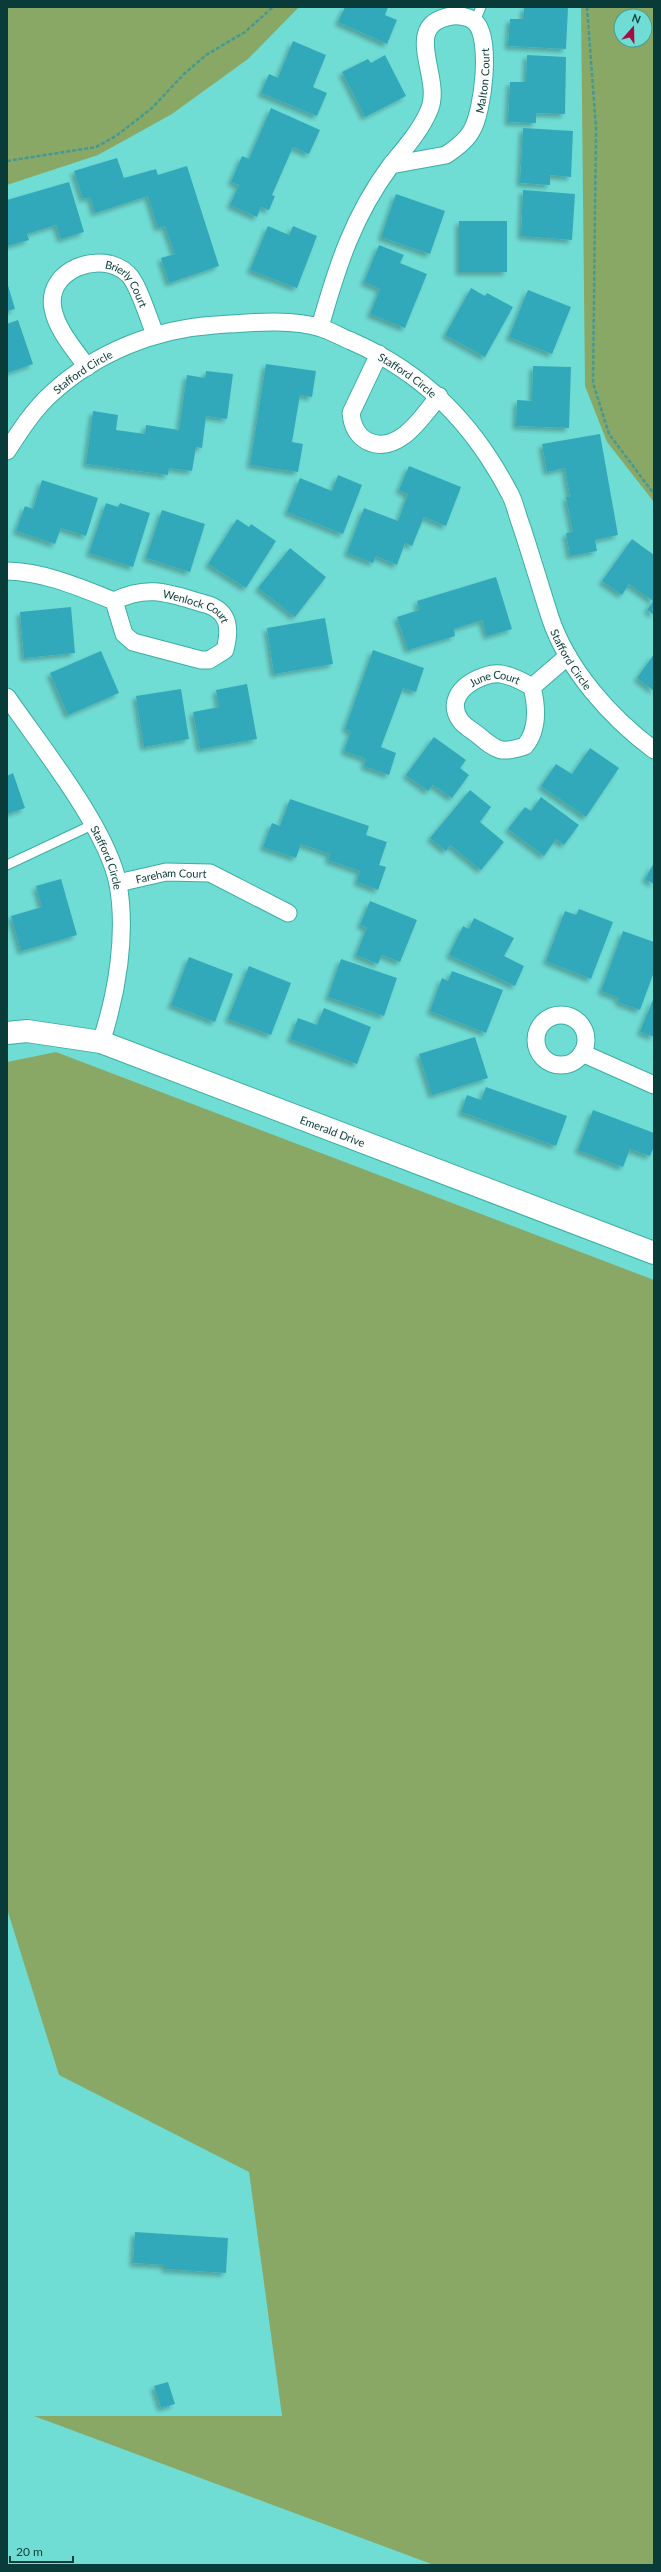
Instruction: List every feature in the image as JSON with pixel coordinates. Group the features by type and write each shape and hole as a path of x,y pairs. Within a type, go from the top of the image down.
{"street":[{"name":"Malton Court","path":"320,327 334,278 350,233 370,193 391,165 414,136 430,107 433,86 424,48 427,31 431,25 453,16 465,17 478,14 483,43 484,93 472,132 454,150 446,155 391,165"},
{"name":"Brierly Court","path":"87,367 59,326 53,309 53,298 57,286 64,276 84,264 108,262 129,275 137,288 156,334"},
{"name":"Stafford Circle","path":"7,451 22,428 51,393 87,367 118,349 156,334 206,326 266,322 320,327 379,354 411,374 439,396 469,428 511,495 551,620 568,656 613,713 654,750"},
{"path":"379,354 351,413 352,423 365,440 374,444 393,443 414,425 439,396"},
{"path":"7,571 28,572 63,581 114,601"},
{"name":"Wenlock Court","path":"153,590 218,608 225,616 228,626 225,650 209,660 200,660 133,642 124,634 114,601 129,594 153,590"},
{"name":"June Court","path":"532,686 568,656"},
{"name":"June Court","path":"500,674 515,677 532,686 536,703 534,729 525,746 503,752 493,747 460,719 456,702 460,691 470,682 485,675 500,674"},
{"name":"Stafford Circle","path":"7,697 103,843 118,883 120,941 111,1013 101,1042"},
{"name":"Fareham Court","path":"118,883 166,872 210,874 288,913"},
{"name":"Emerald Drive","path":"7,1033 27,1032 101,1042 654,1252"},
{"path":"582,1053 654,1085"}],"lane":[{"path":"7,865 92,825"}],"path":[{"path":"7,161 96,148 116,136 152,108 184,74 206,55 245,32 273,7"},
{"path":"587,7 596,128 593,383 608,434 654,494"}],"green space":[{"path":"7,7 299,7 248,59 172,114 98,155 7,185"},
{"path":"581,7 654,7 654,502 607,442 585,386"},
{"path":"56,1052 654,1280 654,2565 434,2565 34,2416 282,2416 249,2172 59,2075 7,1909 7,1062"}],"building":[{"path":"345,7 388,7 385,15 397,20 387,44 338,22"},
{"path":"524,7 568,7 566,49 508,46 510,19 524,19"},
{"path":"293,41 326,55 313,87 327,93 317,116 261,93 269,74 278,78"},
{"path":"385,55 406,96 365,117 342,72 368,59 371,63"},
{"path":"527,55 566,57 565,114 536,113 536,123 508,122 510,82 526,82"},
{"path":"271,108 320,130 309,154 293,147 272,195 275,196 269,210 261,207 257,217 230,205 239,185 231,182 242,156 249,159"},
{"path":"523,128 573,131 571,177 550,175 550,185 520,183"},
{"path":"117,158 124,178 156,169 158,175 187,166 219,266 169,283 161,258 175,254 165,226 158,228 148,196 95,213 90,197 83,199 74,171"},
{"path":"69,182 84,232 61,239 56,225 27,234 29,240 7,246 7,200"},
{"path":"523,190 575,194 572,240 521,236"},
{"path":"396,194 445,211 430,254 381,237"},
{"path":"459,221 507,221 507,272 459,272"},
{"path":"268,226 289,235 293,226 317,236 297,288 250,270"},
{"path":"379,245 404,255 400,263 427,274 405,328 370,314 380,289 364,282"},
{"path":"7,282 15,309 7,311"},
{"path":"471,288 485,296 487,293 513,307 485,357 445,335"},
{"path":"528,290 571,307 552,354 509,337"},
{"path":"18,320 33,364 7,373 7,324"},
{"path":"266,364 316,371 312,397 300,395 292,442 303,444 298,472 250,465"},
{"path":"533,366 571,367 569,428 516,426 517,400 532,401"},
{"path":"206,371 233,374 227,419 206,416 202,448 196,447 192,471 169,468 168,475 86,464 93,411 118,415 116,430 145,434 146,425 179,430 187,375 205,378"},
{"path":"600,434 618,535 595,540 597,551 570,556 566,533 573,532 566,497 570,497 565,468 547,472 542,444"},
{"path":"409,466 461,487 446,526 424,517 412,546 405,543 397,565 376,556 373,563 347,553 364,508 398,521 408,494 399,490"},
{"path":"338,475 362,485 343,534 287,512 300,478 332,491"},
{"path":"42,480 98,498 86,536 61,528 55,544 16,531 25,506 33,509"},
{"path":"106,503 118,507 120,503 150,513 133,567 89,553"},
{"path":"162,510 205,524 190,572 146,558"},
{"path":"237,519 249,527 251,524 276,541 246,588 208,564"},
{"path":"632,539 654,555 654,615 647,610 653,601 629,584 622,595 602,581"},
{"path":"290,548 326,577 295,617 258,588"},
{"path":"496,577 512,629 487,636 482,620 454,629 455,636 408,650 397,617 419,610 417,601"},
{"path":"71,607 75,653 24,658 20,612"},
{"path":"325,618 333,664 274,674 267,628"},
{"path":"373,650 424,668 416,692 403,688 381,747 396,753 389,775 364,766 366,759 344,751 351,731 345,729"},
{"path":"101,651 119,693 68,715 50,673"},
{"path":"654,654 654,691 637,678"},
{"path":"247,684 257,739 200,749 193,712 219,707 216,690"},
{"path":"181,689 189,739 144,747 136,696"},
{"path":"434,737 466,760 460,768 469,775 452,798 433,785 428,791 406,775"},
{"path":"590,748 619,768 586,817 541,786 556,764 572,774"},
{"path":"13,773 25,808 7,814 7,776"},
{"path":"470,790 491,807 480,822 504,842 481,870 450,845 446,851 430,838"},
{"path":"541,797 579,825 564,845 556,839 544,856 508,829 525,807 531,811"},
{"path":"290,799 369,826 366,835 387,842 379,865 386,867 378,890 357,882 360,871 328,860 330,854 301,844 296,858 263,847 272,823 280,826"},
{"path":"654,863 654,884 645,879"},
{"path":"61,879 77,935 21,951 11,916 42,907 36,886"},
{"path":"370,901 417,920 400,962 382,955 378,964 356,955 367,928 360,925"},
{"path":"579,909 613,922 591,979 546,961 565,911 576,915"},
{"path":"474,918 514,938 504,956 524,966 515,986 449,955 463,926 469,929"},
{"path":"623,931 654,942 654,972 640,1010 618,1002 619,998 601,991"},
{"path":"189,957 233,974 215,1022 171,1005"},
{"path":"341,959 397,978 384,1016 328,997"},
{"path":"249,966 291,983 271,1035 228,1019"},
{"path":"452,971 503,990 486,1033 430,1011 442,978 448,981"},
{"path":"654,997 654,1037 640,1032"},
{"path":"324,1008 371,1027 357,1064 290,1039 298,1018 317,1025"},
{"path":"475,1037 488,1078 432,1095 419,1054"},
{"path":"486,1087 567,1116 556,1146 461,1112 467,1095 481,1100"},
{"path":"593,1110 654,1133 654,1147 650,1156 630,1149 623,1167 578,1150"},
{"path":"135,2232 228,2238 226,2273 165,2269 165,2265 133,2263"},
{"path":"168,2382 175,2404 161,2408 154,2386"}]}
